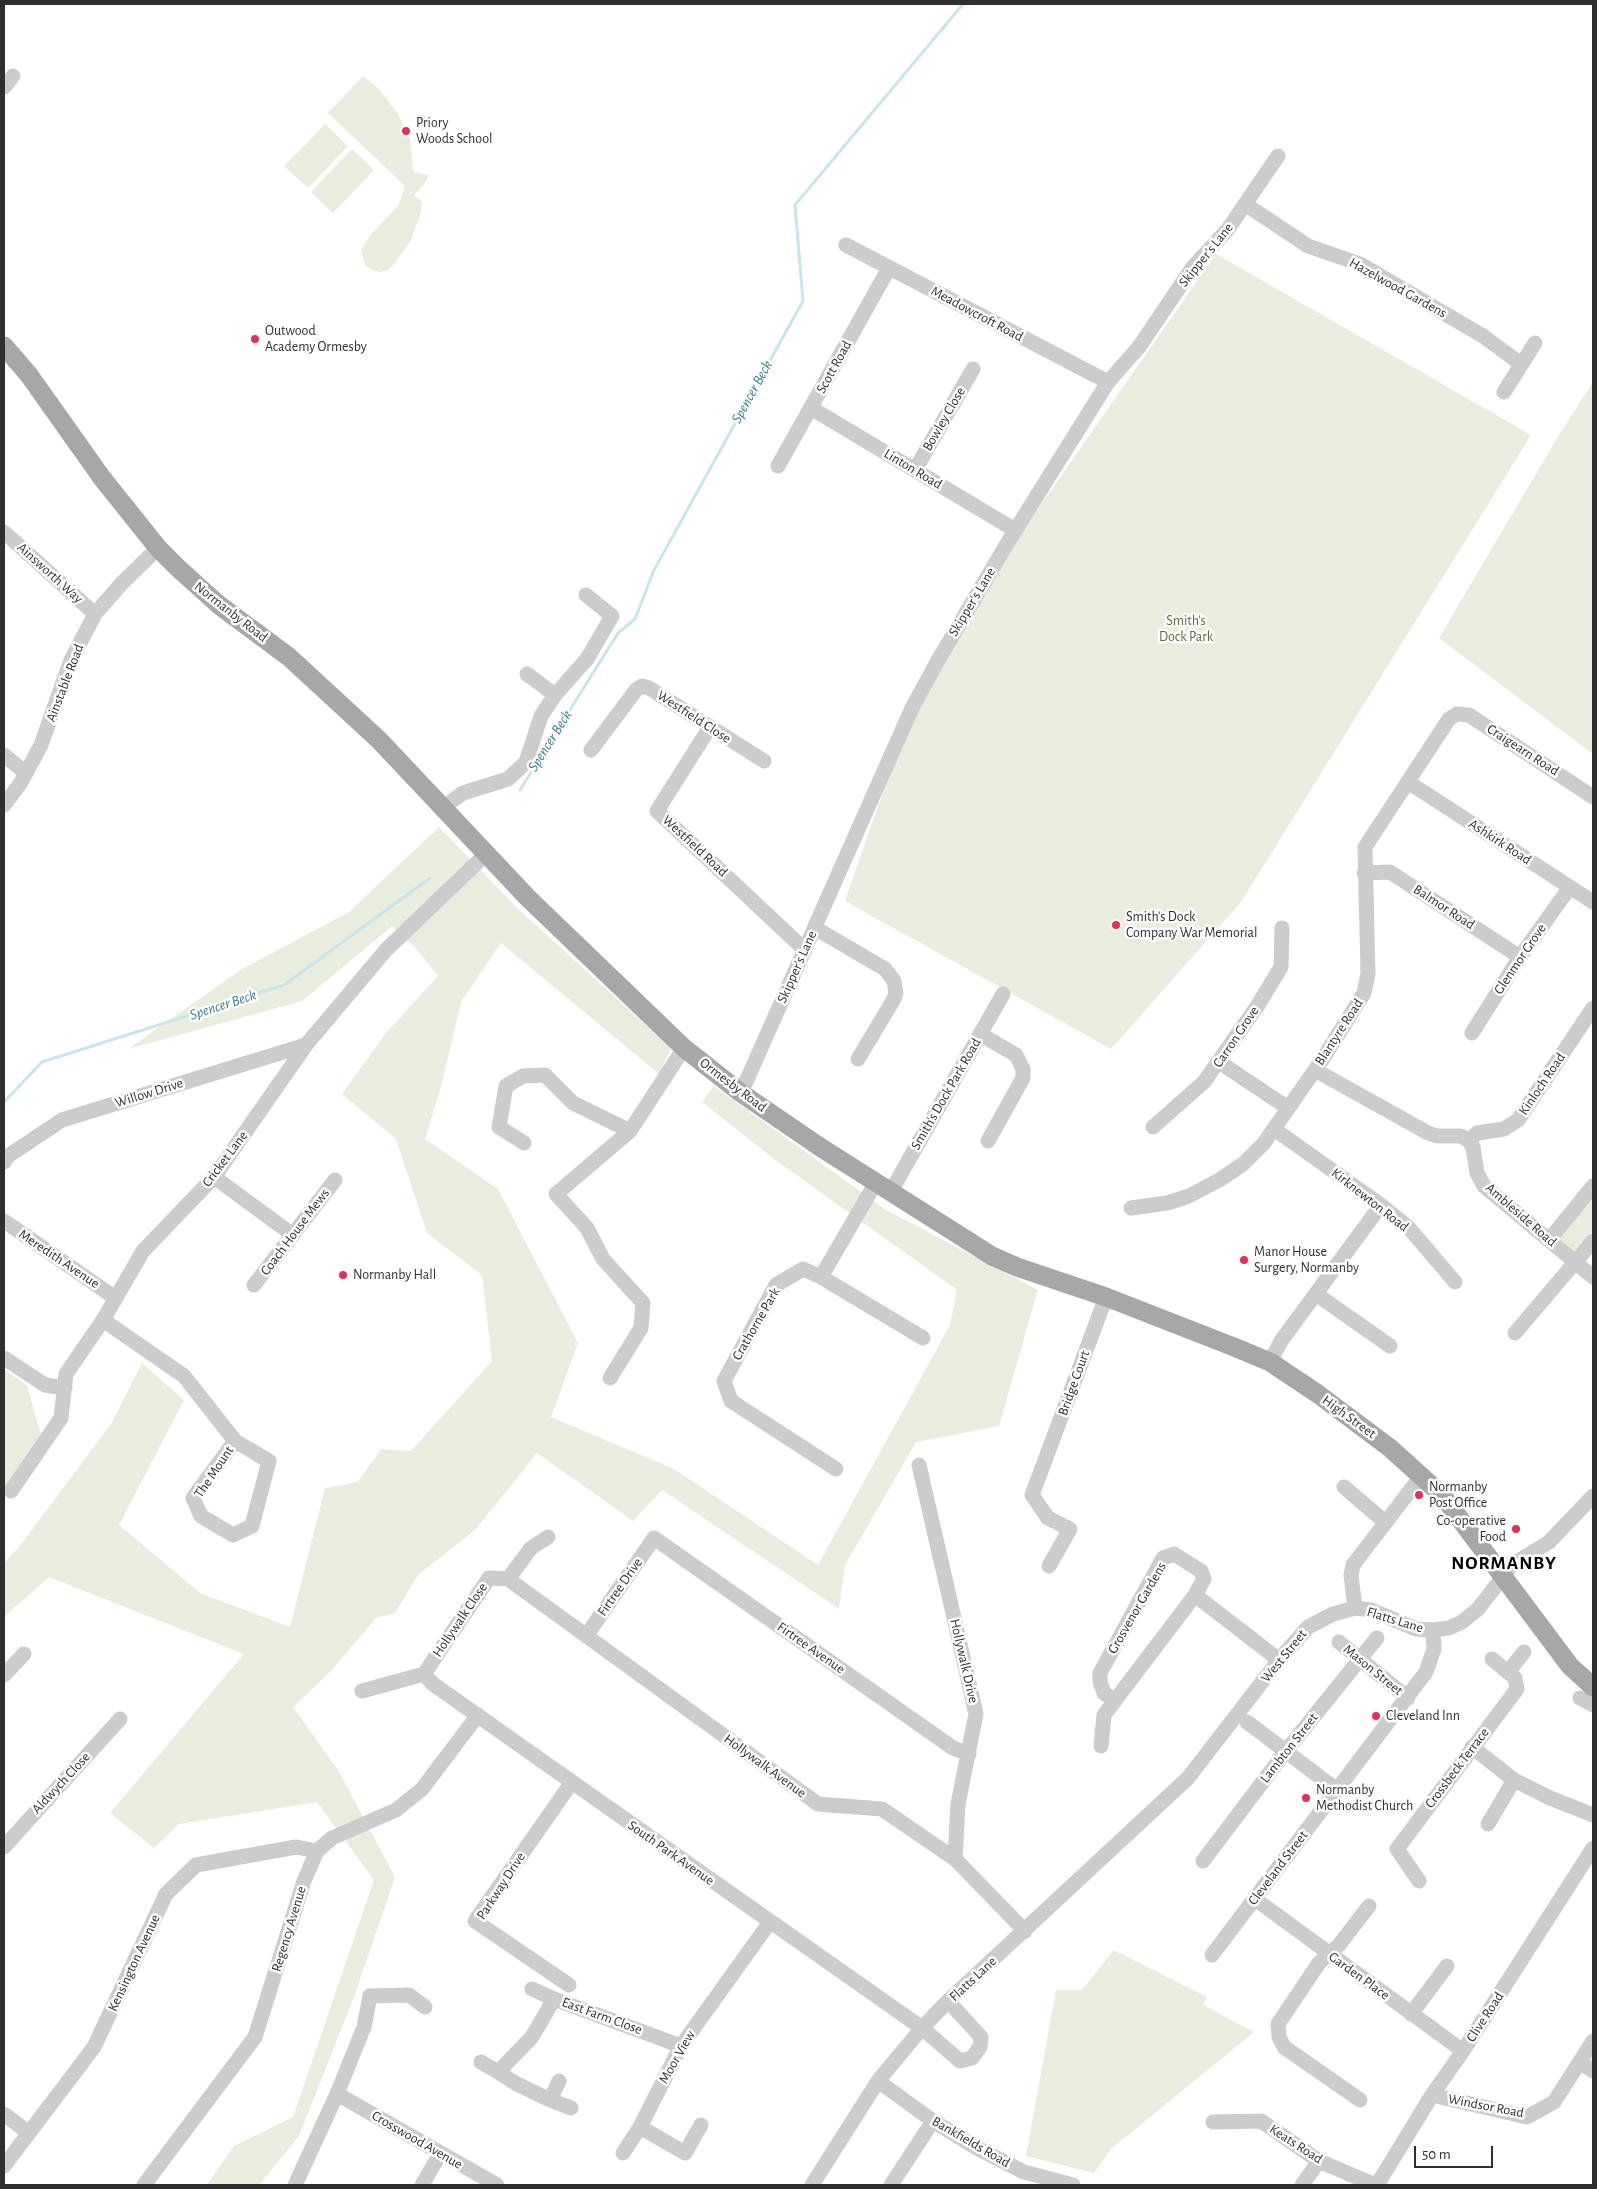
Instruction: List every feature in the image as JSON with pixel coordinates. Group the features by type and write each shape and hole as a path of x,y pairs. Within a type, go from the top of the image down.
{"main road":[{"name":"Normanby Road","path":"4,346 29,375 102,478 158,548 198,587 289,657 379,740 444,807 486,854"},
{"name":"Ormesby Road","path":"486,854 528,898 684,1048 742,1093 883,1188 965,1241 1017,1267"},
{"name":"High Street","path":"1017,1267 1106,1297 1270,1362 1318,1394 1390,1448 1422,1475 1460,1516 1570,1666 1589,1697"}],"street":[{"name":"Skipper's Lane","path":"742,1093 912,708 1015,530 1108,382 1139,347 1193,267 1228,229 1278,156"},
{"name":"Hazelwood Gardens","path":"1245,204 1308,246 1368,268 1483,336 1521,364"},
{"name":"Meadowcroft Road","path":"846,245 1108,382"},
{"name":"Scott Road","path":"778,466 889,268"},
{"path":"1504,392 1535,343"},
{"name":"Bowley Close","path":"915,470 973,369"},
{"name":"Linton Road","path":"811,408 1015,530"},
{"name":"Ainsworth Way","path":"4,532 95,614"},
{"name":"Ainstable Road","path":"4,805 26,773 41,745 71,660 95,614 122,583 158,548"},
{"path":"444,807 463,793 508,779 526,762 541,716 555,695 586,659 612,616 586,595"},
{"path":"527,674 555,695"},
{"name":"Westfield Close","path":"591,750 636,690 642,686 649,688 764,761"},
{"name":"Craigearn Road","path":"1449,719 1458,714 1470,715 1593,797"},
{"name":"Blantyre Road","path":"1131,1208 1182,1199 1221,1179 1243,1164 1264,1143 1315,1070 1364,993 1368,974 1364,874 1365,847 1449,719"},
{"name":"Westfield Road","path":"710,727 657,811 805,950"},
{"path":"4,755 26,773"},
{"name":"Ashkirk Road","path":"1408,782 1593,902"},
{"name":"Cricket Lane","path":"11,1492 61,1418 66,1374 103,1320 114,1297 143,1251 214,1178 306,1045 386,950 486,854"},
{"name":"Balmor Road","path":"1364,874 1390,872 1520,957"},
{"name":"Glenmor Grove","path":"1472,1033 1520,957 1570,887"},
{"path":"814,928 885,969 894,981 896,993 894,999 858,1059"},
{"name":"Carron Grove","path":"1153,1127 1204,1082 1281,968 1282,928"},
{"name":"Smith's Dock Park Road","path":"821,1277 883,1188 1003,994"},
{"name":"Kinloch Road","path":"1469,1141 1477,1133 1504,1129 1518,1120 1593,1008"},
{"path":"980,1034 1016,1055 1023,1070 1023,1078 988,1141"},
{"name":"Willow Drive","path":"4,1162 8,1156 62,1120 306,1045"},
{"path":"610,1378 641,1328 644,1303 603,1259 587,1228 556,1194 630,1131 684,1048"},
{"path":"1219,1062 1288,1108"},
{"path":"1315,1070 1428,1134 1436,1136 1461,1136 1469,1141"},
{"path":"524,1144 499,1126 506,1086 523,1076 545,1075 573,1103 630,1131"},
{"name":"Kirknewton Road","path":"1274,1129 1409,1228 1455,1282"},
{"name":"Ambleside Road","path":"1469,1141 1473,1147 1477,1173 1484,1186 1593,1276"},
{"path":"214,1178 292,1235"},
{"name":"Coach House Mews","path":"254,1285 335,1180"},
{"path":"1549,1240 1593,1186"},
{"path":"1270,1362 1281,1341 1380,1205"},
{"name":"Meredith Avenue","path":"4,1221 114,1297"},
{"path":"1515,1333 1593,1241"},
{"name":"Crathorne Park","path":"836,1469 730,1401 724,1381 776,1285 803,1269 821,1277 922,1338"},
{"path":"1316,1294 1390,1346"},
{"name":"Bridge Court","path":"1049,1566 1070,1529 1048,1518 1032,1495 1106,1297"},
{"name":"The Mount","path":"103,1320 184,1376 235,1441 269,1461 252,1526 232,1535 201,1516 193,1498 235,1441"},
{"path":"4,1358 45,1385 65,1388"},
{"name":"Hollywalk Drive","path":"919,1465 976,1714 958,1804 955,1859"},
{"path":"1355,1608 1351,1575 1353,1565 1422,1475"},
{"path":"1344,1487 1386,1522"},
{"path":"1503,1576 1512,1565 1555,1537 1593,1496"},
{"name":"Hollywalk Close","path":"424,1674 489,1578 508,1579 531,1548 548,1537"},
{"name":"Firtree Avenue","path":"654,1538 953,1748 969,1754"},
{"name":"Firtree Drive","path":"586,1636 654,1538"},
{"name":"Grosvenor Gardens","path":"1101,1746 1104,1714 1114,1701 1195,1595 1204,1579 1201,1571 1174,1554 1163,1558 1100,1672 1100,1682 1104,1693 1114,1701"},
{"name":"Flatts Lane","path":"1355,1608 1371,1610 1416,1629 1433,1630 1449,1628 1462,1622 1478,1609 1503,1576"},
{"name":"Hollywalk Avenue","path":"508,1579 818,1804 882,1809 955,1859 1025,1931"},
{"path":"1195,1595 1279,1660"},
{"name":"West Street","path":"1166,1799 1188,1778 1279,1660 1308,1627 1333,1614 1355,1608"},
{"name":"Cleveland Street","path":"1212,1955 1408,1698 1432,1659 1433,1630"},
{"name":"Lambton Street","path":"1203,1861 1286,1751 1377,1638"},
{"name":"Mason Street","path":"1339,1642 1408,1698"},
{"path":"1492,1659 1511,1675 1524,1652"},
{"path":"4,1676 24,1654"},
{"path":"362,1691 424,1674"},
{"name":"South Park Avenue","path":"424,1674 433,1684 922,2028 960,2061 972,2058 980,2047 981,2037 948,2002"},
{"name":"Crossbeck Terrace","path":"1419,1881 1397,1849 1517,1689 1511,1675"},
{"name":"Regency Avenue","path":"144,2185 255,2037 304,1881 317,1851 332,1838 396,1810 422,1789 478,1715"},
{"name":"Aldwych Close","path":"5,1843 120,1720"},
{"path":"1247,1722 1337,1790"},
{"path":"1472,1747 1514,1780 1550,1798 1593,1815"},
{"path":"1488,1824 1514,1780"},
{"name":"Parkway Drive","path":"569,1985 475,1921 572,1782"},
{"name":"Flatts Lane","path":"812,2185 878,2081 922,2028 1166,1799"},
{"name":"Kensington Avenue","path":"4,2166 94,2047 166,1894 196,1865 296,1847 317,1851"},
{"name":"Clive Road","path":"1376,2185 1432,2095 1463,2051 1593,1848"},
{"name":"Garden Place","path":"1255,1898 1463,2051"},
{"path":"1360,2100 1294,2056 1284,2047 1279,2037 1278,2024 1319,1963 1329,1954 1369,1906"},
{"name":"Moor View","path":"623,2154 640,2127 681,2046 770,1922"},
{"path":"1411,2014 1447,1966"},
{"path":"532,1989 554,1999"},
{"path":"295,2185 337,2094 364,2027 370,1996 409,1995 425,2007"},
{"name":"East Farm Close","path":"498,2072 532,2037 554,1999 681,2046"},
{"name":"Windsor Road","path":"1432,2095 1527,2117 1554,2102 1593,2041"},
{"path":"481,2062 515,2083 571,2108"},
{"path":"1580,2062 1593,2071"},
{"path":"550,2100 559,2081"},
{"name":"Bankfields Road","path":"878,2081 933,2121 977,2148 1024,2172 1074,2185"},
{"name":"Crosswood Avenue","path":"337,2094 497,2185"},
{"path":"4,2114 29,2133"},
{"path":"891,2185 933,2121"},
{"name":"Keats Road","path":"1213,2122 1261,2121 1319,2161 1376,2185"},
{"path":"640,2127 685,2153 701,2125"},
{"path":"422,2185 440,2154"},
{"path":"1302,2185 1319,2161"}],"green space":[{"path":"363,76 377,87 397,112 410,139 413,172 429,175 414,195 422,202 420,215 411,240 394,264 388,270 380,272 372,270 365,265 361,250 371,234 398,206 405,186 328,113"},
{"path":"325,124 348,146 308,188 284,166"},
{"path":"352,149 374,170 333,213 311,192"},
{"name":"Smith's Dock Park","path":"1216,254 1531,435 1241,902 1111,1049 845,901 909,717 1026,526"},
{"path":"1593,382 1593,754 1439,638 1559,435"},
{"path":"439,827 517,908 671,1048 659,1074 501,943 461,1002 441,1087 425,1139 498,1189 578,1343 551,1417 674,1469 818,1565 950,1325 957,1290 774,1159 702,1102 714,1086 886,1210 1038,1290 999,1426 916,1442 845,1565 839,1609 662,1490 633,1521 537,1453 475,1530 418,1575 395,1613 376,1618 331,1671 293,1707 338,1770 395,1877 354,1997 299,2136 259,2185 207,2185 234,2146 293,2117 374,1880 317,1802 179,1824 154,1848 110,1813 244,1654 49,1577 4,1617 4,1563 19,1547 111,1424 142,1363 184,1400 119,1525 200,1593 290,1627 325,1488 358,1482 381,1449 411,1451 492,1361 482,1275 427,1233 396,1139 342,1094 386,1033 438,976 414,946 392,926 302,1001 128,1049 242,969 349,912"},
{"path":"1593,1192 1593,1231 1573,1255 1553,1242"},
{"path":"4,1369 27,1385 41,1436 4,1496"},
{"path":"1114,1950 1207,1997 1203,2005 1254,2032 1111,2149 1094,2173 1026,2156 1056,1990 1082,1990"}],"waterway":[{"name":"Spencer Beck","path":"520,790 618,633 635,619 654,570 803,301 795,205 963,4"},
{"name":"Spencer Beck","path":"4,1102 42,1062 284,985 430,878"}],"place":[{"name":"Priory Woods School","path":"406,131"},
{"name":"Outwood Academy Ormesby","path":"255,339"},
{"name":"Smith's Dock Company War Memorial","path":"1116,925"},
{"name":"Manor House Surgery, Normanby","path":"1244,1260"},
{"name":"Normanby Hall","path":"343,1275"},
{"name":"Normanby Post Office","path":"1419,1495"},
{"name":"Co-operative Food","path":"1516,1529"},
{"name":"Cleveland Inn","path":"1376,1716"},
{"name":"Normanby Methodist Church","path":"1306,1798"}],"district":[{"name":"NORMANBY","path":"1504,1563"}]}
